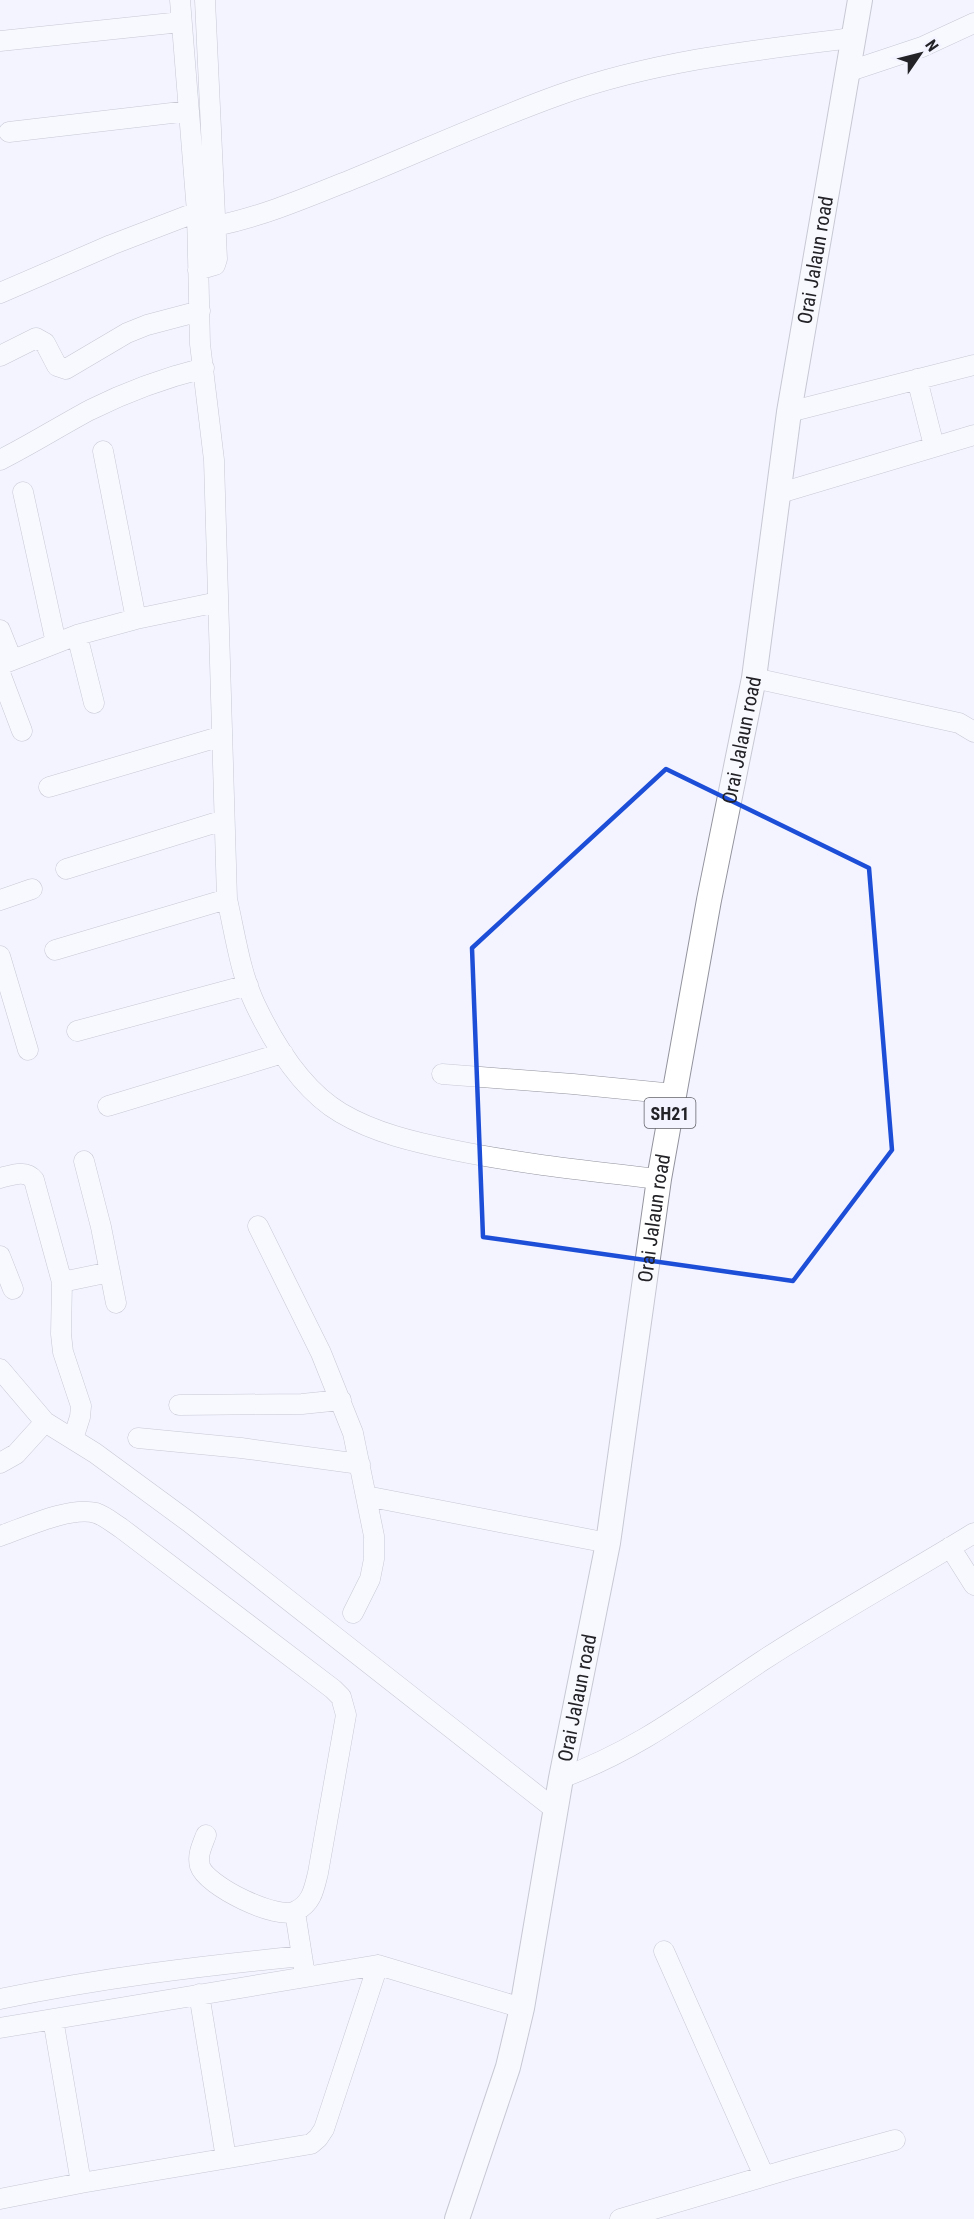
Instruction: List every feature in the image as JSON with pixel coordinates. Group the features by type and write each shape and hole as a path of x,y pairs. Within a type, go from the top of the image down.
{"main road":[{"name":"Orai Jalaun road","path":"458,2219 508,2067 522,2008 561,1778 608,1543 659,1179 709,900 754,678 789,412 860,0"}],"street":[{"path":"180,0 197,212 207,268 200,311 200,344 214,460 227,899 241,964 254,1002 283,1053 309,1087 340,1113 373,1129 423,1144 497,1159 659,1179"},
{"path":"206,0 217,259 207,268"},
{"path":"0,41 182,22"},
{"path":"847,72 922,47 974,23"},
{"path":"216,226 242,221 278,209 479,126 560,95 616,77 703,58 853,38"},
{"path":"9,132 189,111"},
{"path":"0,293 101,249 197,212"},
{"path":"0,356 36,338 45,343 57,366 66,369 127,333 147,325 200,311"},
{"path":"789,412 974,365"},
{"path":"0,460 126,393 165,378 204,368"},
{"path":"917,379 934,446"},
{"path":"777,494 974,435"},
{"path":"103,451 136,619"},
{"path":"23,492 56,643"},
{"path":"4,666 77,635 136,619 218,602"},
{"path":"0,630 4,666 22,731"},
{"path":"77,635 94,703"},
{"path":"754,678 959,723 974,732"},
{"path":"49,787 222,736"},
{"path":"66,869 224,820"},
{"path":"0,900 32,889"},
{"path":"55,950 227,899"},
{"path":"0,956 28,1050"},
{"path":"77,1031 248,985"},
{"path":"108,1106 283,1053"},
{"path":"442,1074 573,1083 674,1094"},
{"path":"84,1161 116,1303"},
{"path":"0,1178 26,1173 34,1180 62,1282 63,1352 81,1406 73,1439"},
{"path":"258,1226 321,1353 353,1433 374,1536 374,1559 369,1580 353,1613"},
{"path":"0,1256 13,1289"},
{"path":"62,1282 110,1272"},
{"path":"0,1369 45,1422 73,1439 233,1555 557,1811"},
{"path":"179,1405 302,1404 341,1400"},
{"path":"0,1463 16,1454 45,1422"},
{"path":"138,1438 241,1448 360,1464"},
{"path":"366,1496 608,1543"},
{"path":"0,1536 71,1512 86,1511 99,1514 341,1697 346,1715 318,1873 312,1895 306,1904 295,1912 286,1914 223,1891 207,1879 200,1868 199,1855 206,1835"},
{"path":"561,1778 620,1754 764,1660 974,1533"},
{"path":"950,1548 974,1585"},
{"path":"295,1912 306,1976"},
{"path":"664,1951 764,2176"},
{"path":"0,1999 175,1970 302,1956"},
{"path":"0,2028 378,1965 522,2008"},
{"path":"0,2199 311,2144 324,2129 378,1965"},
{"path":"199,1994 226,2158"},
{"path":"53,2019 81,2183"},
{"path":"620,2219 895,2140"}],"highlighted area":[{"path":"666,769 869,868 892,1150 793,1281 483,1237 472,948"}]}
